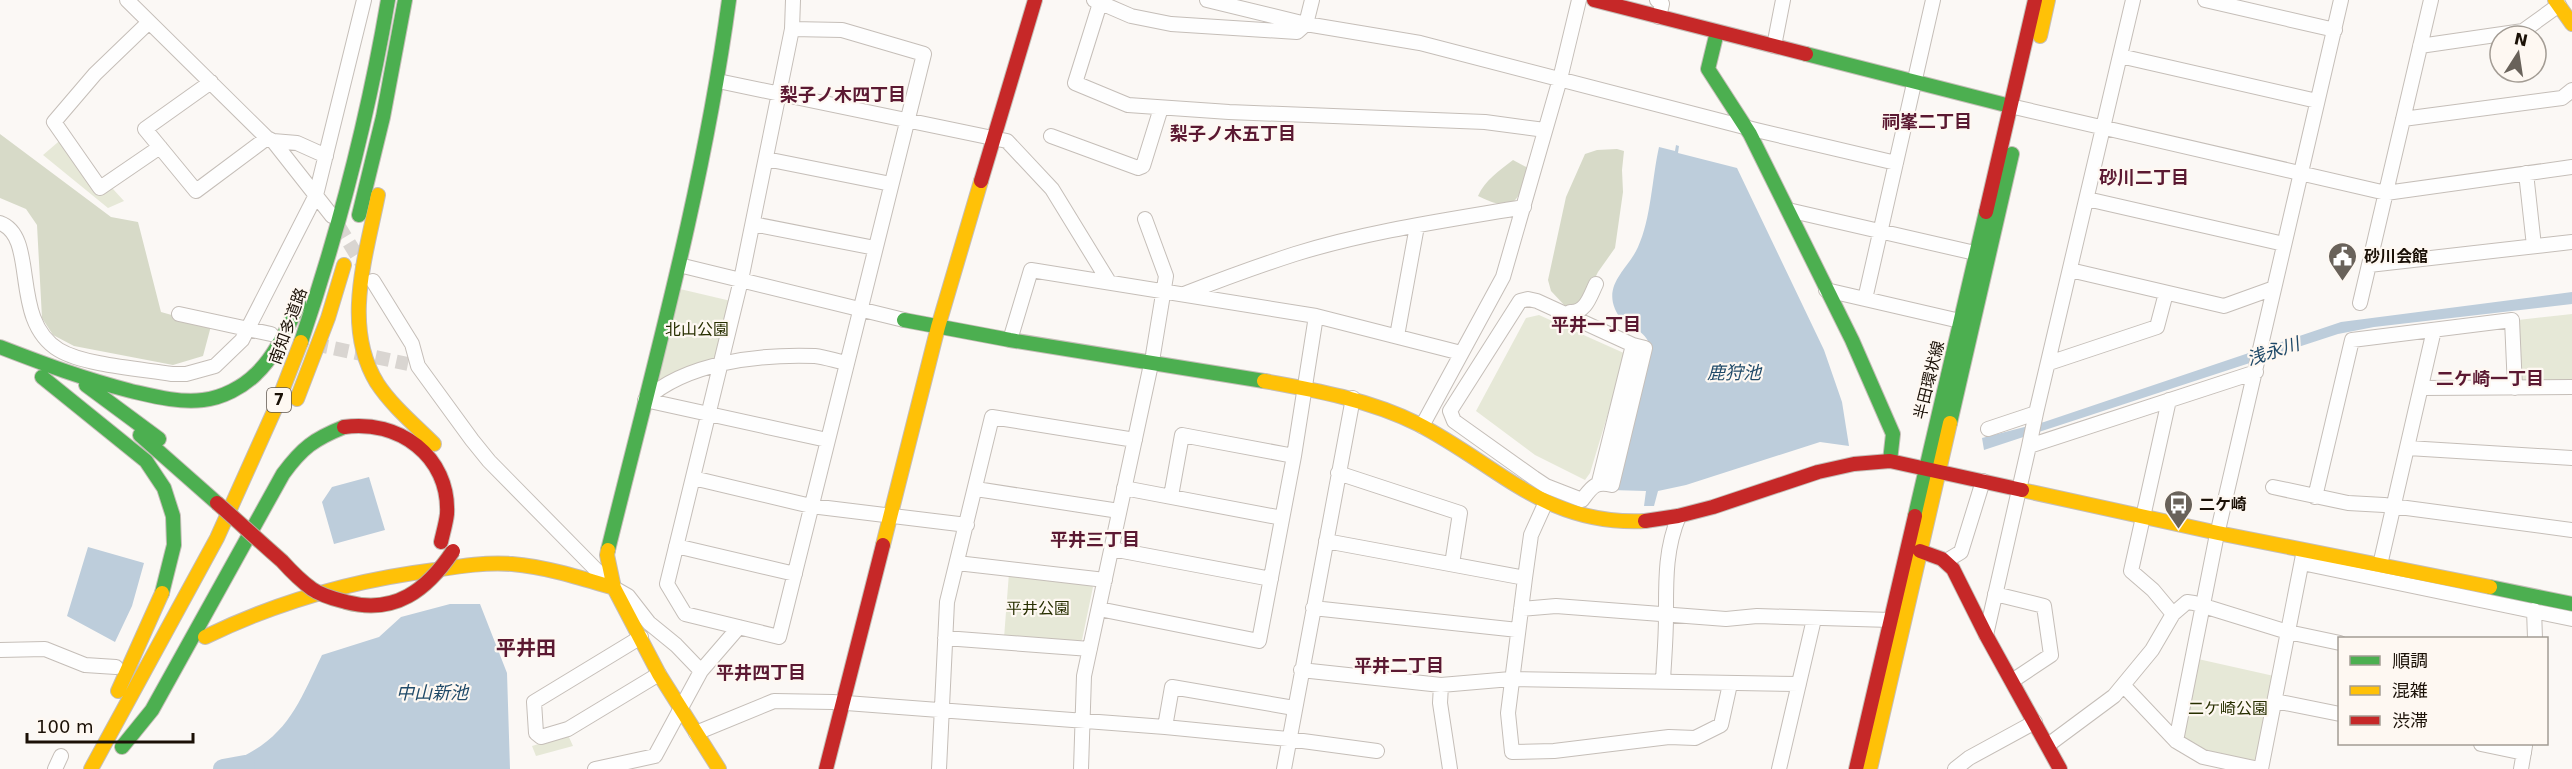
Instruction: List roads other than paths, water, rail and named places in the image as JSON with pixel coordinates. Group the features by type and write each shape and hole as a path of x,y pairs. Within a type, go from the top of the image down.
{"main road":[{"name":"南知多道路","path":"91,769 165,637 217,537 276,408 327,266 357,157 388,0"},
{"path":"357,224 372,165 405,0"},
{"path":"719,769 659,674 614,588 607,555 679,265 718,81 729,0"},
{"path":"826,769 938,327 992,138 1035,0"},
{"path":"1594,0 1660,5 1717,32 2016,108"},
{"name":"半田環状線","path":"1856,769 1891,620 1932,469 2016,108 2035,0"},
{"name":"半田環状線","path":"1870,769 1920,551 1932,469 1975,253 2048,0"},
{"path":"2557,3 2572,24"},
{"path":"1717,32 1708,69 1744,127 1852,340 1893,434 1890,461"},
{"path":"74,376 146,427 312,590 330,599 351,605 371,606 391,603 432,582 453,551 459,528 459,497 446,462 436,446 396,406 377,383 358,340 360,291 385,159 394,61"},
{"path":"0,347 74,376 160,398 203,400 231,392 256,375 282,339 306,289 327,232 363,94 375,70"},
{"name":"南知多道路","path":"293,408 328,318 347,255"},
{"path":"904,320 1353,398 1391,411 1422,426 1545,504 1584,517 1633,522 1679,516 1818,471 1866,461 1890,461 2218,533 2303,556 2380,565 2572,604"},
{"path":"0,361 93,402 141,436 220,499 303,567 332,586 350,592 373,593 393,588 421,572 435,555 447,521 446,493 441,475 417,444 392,430 366,425 336,429 319,437 302,450 283,474 152,710 122,747"},
{"path":"42,378 72,404 131,447 153,469 169,496 175,526 174,553 166,583 139,648 81,769"},
{"path":"114,762 185,636 256,493"},
{"path":"1920,551 1946,561 2060,769"},
{"path":"205,637 257,612 353,581 400,573 484,564 512,564 565,574 614,588"}],"street":[{"path":"127,0 270,139 332,216"},
{"path":"0,223 7,225 18,237 30,314 37,330 59,350 76,357 186,374 215,366 242,340 316,195 364,0"},
{"path":"792,29 842,30 924,54 779,637 685,614 667,584 741,280 792,29 793,0"},
{"path":"1208,0 1306,24 1420,43 1744,127 1896,163"},
{"path":"1312,0 1306,24 1297,32 1171,24 1131,16 1098,1 1075,83 1128,105 1485,122 1545,130"},
{"path":"1422,426 1503,277 1560,79 1580,0"},
{"path":"1774,46 1784,0"},
{"path":"1986,635 2133,0"},
{"path":"2205,0 2334,30"},
{"path":"2176,741 2218,533 2341,0"},
{"path":"2360,303 2431,0"},
{"path":"1865,299 1930,1"},
{"path":"2420,46 2523,31 2557,3"},
{"path":"149,22 95,74 54,122 100,188 160,147"},
{"path":"2120,56 2317,101"},
{"path":"718,81 1007,141 1052,189 1109,282"},
{"path":"211,82 145,129 196,191 270,139 297,143 326,156"},
{"path":"2403,119 2562,98 2572,90"},
{"path":"1051,136 1138,168 1143,166 1161,108"},
{"path":"2016,108 2386,193 2572,167"},
{"path":"766,159 891,184"},
{"path":"2526,173 2534,246"},
{"path":"2087,199 2284,244"},
{"path":"1182,294 1294,254 1417,226 1524,207"},
{"path":"1788,210 1975,253"},
{"path":"1081,769 1084,676 1151,363 1166,276 1145,219"},
{"path":"753,224 875,248"},
{"path":"1397,336 1417,226"},
{"path":"2369,265 2572,242"},
{"path":"679,265 904,320"},
{"path":"1010,340 1031,270 1316,316 1461,353"},
{"path":"2070,270 2224,306 2274,288"},
{"path":"373,280 412,344 413,365 489,461 614,588 628,596 650,623 701,671"},
{"path":"1569,318 1570,312 1577,312 1584,307 1596,284"},
{"path":"1826,290 1960,321"},
{"path":"2049,363 2157,327 2166,293"},
{"path":"1528,299 1537,301 1569,318 1645,348 1628,392 1617,437 1599,482 1582,500 1564,498 1454,421 1449,414 1451,407 1520,301 1528,299"},
{"path":"179,314 271,334"},
{"path":"1099,609 1259,641 1294,456 1316,316"},
{"path":"2315,497 2352,340 2512,320 2514,388"},
{"path":"2380,565 2434,330"},
{"path":"645,400 686,375 708,366 772,357 815,356 846,363"},
{"path":"2029,446 2256,372"},
{"path":"2421,388 2572,387"},
{"path":"1284,769 1353,398"},
{"path":"645,400 827,440"},
{"path":"2169,400 2131,571 2152,590 2172,614"},
{"path":"1988,429 2036,413"},
{"path":"939,769 947,602 992,417 1135,440"},
{"path":"1170,496 1182,435 1294,456"},
{"path":"2408,448 2572,458"},
{"path":"1338,473 1460,513 1452,564"},
{"path":"693,478 811,506 967,525"},
{"path":"1946,561 1961,552 1983,481"},
{"path":"2273,487 2348,503 2393,506 2572,530"},
{"path":"1124,488 1282,518"},
{"path":"976,489 1119,511"},
{"path":"1545,504 1531,535 1511,679 1508,713 1512,752 1554,751 1670,737 1695,738 1721,725 1730,684"},
{"path":"1663,681 1666,613 1664,601 1668,550 1679,516"},
{"path":"1326,541 1525,578"},
{"path":"676,546 795,574"},
{"path":"1112,549 1271,579"},
{"path":"2124,686 2176,741 2201,763 2260,769 2303,556 2572,619"},
{"path":"957,563 1105,580"},
{"path":"1995,594 2044,606 2051,655 2012,681"},
{"path":"2048,745 2124,686 2152,650 2172,614 2187,602 2288,632 2338,643"},
{"path":"1521,609 1556,606 1726,619 1757,616 1891,620"},
{"path":"1313,608 1518,630"},
{"path":"2534,610 2535,637"},
{"path":"1779,769 1814,619"},
{"path":"595,769 655,756 701,671 739,627"},
{"path":"641,637 534,702 536,733 541,737 568,729 659,674"},
{"path":"945,638 1090,649"},
{"path":"0,650 45,649 85,665 116,667"},
{"path":"1301,670 1441,685 1511,679 1799,684"},
{"path":"1441,685 1440,703 1450,769"},
{"path":"1165,727 1172,687 1294,708"},
{"path":"2275,700 2338,714"},
{"path":"696,733 774,701 843,702 1165,727 1288,739 1377,751"},
{"path":"1955,769 1970,758 2035,722"},
{"path":"2492,745 2525,748 2521,769"},
{"path":"55,769 61,756"}],"water":[{"name":"鹿狩池","path":"1676,145 1679,146 1678,153 1737,168 1824,350 1842,402 1849,446 1820,442 1686,485 1658,491 1654,506 1644,506 1646,491 1611,490 1648,341 1641,332 1622,319 1612,300 1615,283 1634,255 1642,236 1649,211 1659,147 1675,151"},
{"name":"浅永川","path":"2572,292 2572,304 2374,327 2338,334 1984,450 1982,438 2044,422 2341,322"},
{"path":"369,477 385,530 334,544 322,502 332,487"},
{"path":"88,547 144,563 132,606 115,642 67,616"},
{"name":"中山新池","path":"450,604 480,604 507,673 510,769 247,769 242,757 258,748 283,726 300,701 322,655 379,637 401,617"}],"waterway":[{"path":"223,769 245,765"}],"tunnel":[{"path":"338,225 364,267"},
{"path":"314,344 408,364"}],"place":[{"name":"砂川会館","path":"2343,282"},
{"name":"二ケ崎","path":"2178,530"}],"district":[{"name":"梨子ノ木四丁目","path":"843,94"},
{"name":"祠峯二丁目","path":"1927,121"},
{"name":"梨子ノ木五丁目","path":"1233,133"},
{"name":"砂川二丁目","path":"2144,177"},
{"name":"平井一丁目","path":"1596,324"},
{"name":"二ケ崎一丁目","path":"2490,378"},
{"name":"平井三丁目","path":"1095,539"},
{"name":"平井田","path":"526,648"},
{"name":"平井二丁目","path":"1399,665"},
{"name":"平井四丁目","path":"761,672"}],"park label":[{"name":"北山公園","path":"697,329"},
{"name":"平井公園","path":"1038,608"},
{"name":"二ケ崎公園","path":"2228,708"}]}
